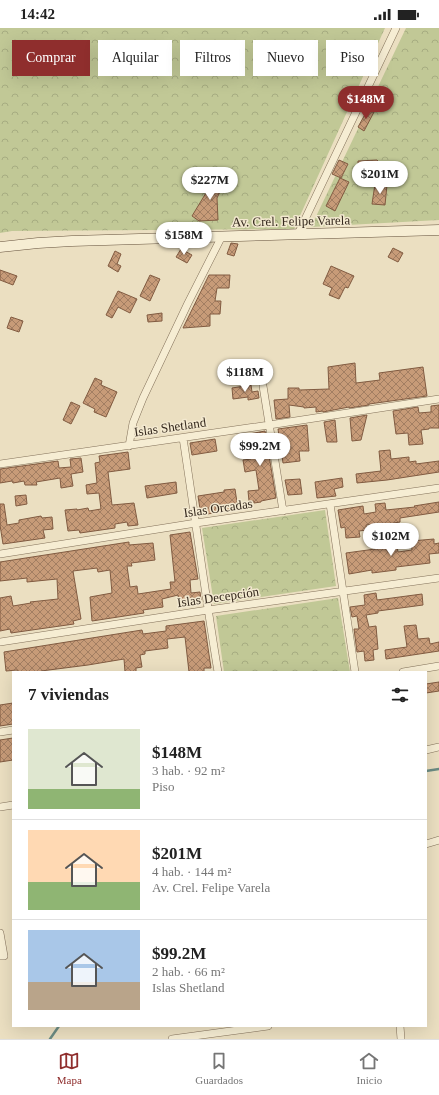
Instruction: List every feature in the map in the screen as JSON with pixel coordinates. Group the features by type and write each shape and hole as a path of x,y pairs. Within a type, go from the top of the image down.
{"main road":[{"name":"Av. Crel. Felipe Varela","path":"0,247 38,243 439,230"}],"street":[{"path":"298,234 396,28"},
{"path":"129,446 133,423 143,398 222,236"},
{"path":"263,386 283,510"},
{"name":"Islas Shetland","path":"0,464 183,438 439,398"},
{"path":"183,438 218,671"},
{"name":"Islas Orcadas","path":"0,554 196,523 439,488"},
{"path":"330,504 355,671"},
{"name":"Islas Decepción","path":"0,642 208,610 439,578"},
{"path":"409,671 439,666"},
{"path":"0,732 12,730"},
{"path":"427,750 439,747"},
{"path":"0,807 12,805"},
{"path":"427,844 439,840"},
{"path":"0,933 2,956"},
{"path":"172,1039 261,1027"},
{"path":"400,1027 401,1039"}],"green space":[{"path":"0,28 385,28 378,43 378,40 326,40 326,76 363,76 294,229 12,231 0,233"},
{"path":"406,28 439,28 439,220 311,227"},
{"path":"325,510 336,586 214,604 202,528"},
{"path":"338,598 350,671 224,671 216,616"}],"building":[{"path":"368,109 374,112 364,131 358,127"},
{"path":"339,160 348,164 341,178 332,174"},
{"path":"377,160 380,163 375,176 365,169 358,169 358,161"},
{"path":"217,172 227,177 217,198 218,220 199,221 192,216"},
{"path":"340,178 349,182 335,211 326,206"},
{"path":"375,184 387,185 385,205 372,204"},
{"path":"231,243 238,244 234,256 227,254"},
{"path":"393,248 403,253 398,262 388,257"},
{"path":"181,249 192,255 187,263 176,257"},
{"path":"115,251 121,254 117,264 121,266 118,272 108,266"},
{"path":"331,266 354,276 348,288 345,287 339,299 329,295 332,288 323,284"},
{"path":"0,270 17,276 13,285 0,280"},
{"path":"150,275 160,279 150,301 140,296"},
{"path":"209,275 230,275 229,288 217,288 215,301 221,301 220,314 210,314 210,326 183,328"},
{"path":"118,291 137,299 130,313 118,307 112,318 106,315"},
{"path":"162,313 162,321 148,322 147,315"},
{"path":"11,317 23,321 19,332 7,328"},
{"path":"355,363 356,383 380,380 379,373 423,367 427,396 323,412 316,412 316,407 304,408 289,405 290,417 276,419 274,400 288,399 288,388 299,388 299,390 329,389 328,367"},
{"path":"95,378 102,381 101,385 117,392 106,417 94,412 95,409 83,403"},
{"path":"251,385 252,392 258,391 259,398 248,400 248,397 233,399 232,388"},
{"path":"71,402 80,406 71,424 63,420"},
{"path":"439,405 439,428 421,430 423,444 409,445 408,433 396,434 393,411 418,407 419,413 431,412 431,406"},
{"path":"367,415 361,440 352,441 350,418"},
{"path":"335,420 337,442 327,442 324,422"},
{"path":"307,425 309,451 299,451 300,461 283,463 278,429"},
{"path":"265,431 276,498 254,503 254,501 249,501 248,491 259,490 256,470 245,472 243,460 251,459 248,444 245,445 244,435"},
{"path":"215,439 217,451 192,455 190,443"},
{"path":"390,450 391,459 409,457 409,462 416,461 416,464 439,461 439,472 357,483 356,474 381,471 379,451"},
{"path":"128,452 130,469 108,472 112,505 134,503 138,525 128,526 127,522 115,524 115,528 80,533 79,530 68,531 65,510 88,508 89,511 101,509 99,493 87,494 86,485 97,483 95,463 100,462 99,456"},
{"path":"81,458 83,472 71,474 73,486 61,488 60,478 36,482 37,485 25,485 24,481 0,483 0,469 58,461 59,468 71,467 70,459"},
{"path":"342,478 343,487 334,489 336,496 317,498 315,482"},
{"path":"300,479 302,494 288,495 285,480"},
{"path":"176,482 177,493 147,498 145,486"},
{"path":"235,489 238,509 201,515 198,496"},
{"path":"26,495 27,504 16,506 15,496"},
{"path":"439,502 439,512 400,518 400,522 394,523 394,532 384,533 383,526 378,527 378,524 366,525 367,530 359,531 360,537 346,538 345,527 341,528 338,510 363,506 364,514 376,512 375,504 385,503 386,510 415,507 414,506"},
{"path":"0,504 4,504 7,525 19,523 19,520 41,516 42,518 52,517 53,529 43,530 45,538 3,544 0,525"},
{"path":"190,532 198,579 190,580 191,593 200,592 201,600 190,602 191,605 180,607 178,595 162,599 163,607 143,610 144,613 92,621 90,597 112,593 110,570 98,572 97,568 73,571 81,619 73,621 74,624 11,633 10,629 0,631 0,598 11,596 13,606 31,603 30,602 58,599 57,579 27,582 27,578 0,581 0,562 129,542 129,545 153,543 155,560 131,563 132,566 127,566 130,587 137,586 138,594 171,589 170,582 175,582 170,535"},
{"path":"434,539 434,544 439,543 439,553 429,554 430,563 396,567 396,570 372,573 372,570 349,574 346,553 397,546 398,552 412,550 411,541"},
{"path":"376,593 377,600 422,594 423,605 378,611 378,613 366,615 369,627 376,626 378,649 373,650 374,660 365,661 364,651 357,652 354,629 359,629 357,616 352,617 350,607 365,605 364,595"},
{"path":"204,621 211,668 204,668 204,671 189,671 185,637 167,639 168,648 145,651 145,654 140,655 142,667 136,668 136,671 125,671 124,659 41,671 6,671 4,652 142,630 143,634 166,631 166,626"},
{"path":"416,625 418,639 429,638 430,644 439,642 439,651 386,659 385,650 407,647 404,626"},
{"path":"439,682 439,691 427,693 427,684"},
{"path":"12,703 12,724 0,726 0,705"},
{"path":"12,738 12,760 0,762 0,740"}],"waterway":[{"path":"427,771 439,769"},
{"path":"50,1039 58,1027"}]}
